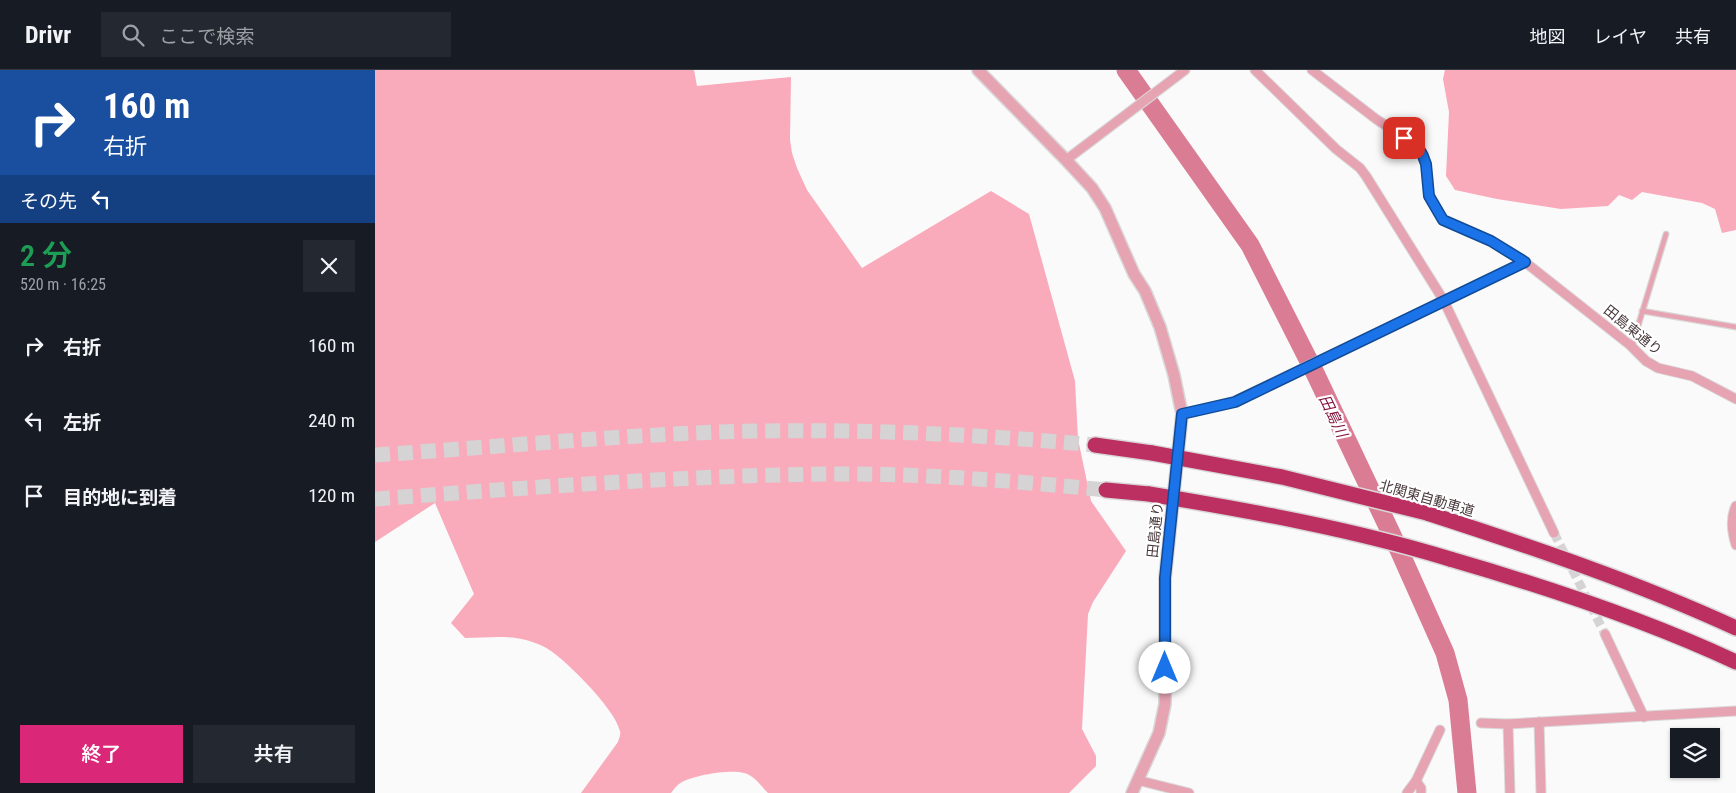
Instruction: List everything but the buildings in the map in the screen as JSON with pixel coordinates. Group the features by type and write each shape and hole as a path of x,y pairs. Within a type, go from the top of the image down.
{"highway":[{"name":"北関東自動車道","path":"1095,445 1152,453 1283,477 1427,513 1583,566 1665,597 1736,628"},
{"path":"1106,490 1149,494 1282,518 1358,534 1450,559 1584,601 1736,662"}],"street":[{"name":"田島通り","path":"978,70 1067,160 1092,188 1105,208 1134,274 1145,291 1160,328 1174,375 1182,414 1165,578 1165,704 1159,733 1132,793"},
{"path":"1067,160 1185,70"},
{"path":"1255,70 1366,176 1444,301 1554,532"},
{"name":"田島東通り","path":"1312,70 1376,119 1418,147 1426,164 1429,196 1443,220 1491,241 1525,262 1658,368 1692,376 1736,399"},
{"path":"1182,414 1235,402 1525,262"},
{"path":"1736,506 1733,513 1732,526 1736,545"},
{"path":"1605,634 1643,717"},
{"path":"1481,723 1508,724 1736,711"},
{"path":"1539,722 1541,793"},
{"path":"1508,724 1511,793"},
{"path":"1407,793 1415,781 1440,730"},
{"path":"1137,780 1189,793"},
{"path":"1415,781 1421,788 1421,793"}],"lane":[{"path":"1632,347 1666,234"},
{"path":"1642,311 1736,326"}],"shaded area":[{"path":"375,70 694,70 697,86 791,77 790,140 797,168 807,190 862,268 991,191 1029,214 1075,381 1078,439 1091,501 1126,551 1093,602 1088,614 1082,729 1096,756 1096,766 1069,793 768,793 751,776 744,773 730,772 713,773 688,779 679,784 671,793 581,793 618,742 620,731 610,711 589,686 556,655 543,646 526,640 511,638 465,638 451,623 474,594 435,503 375,542"},
{"path":"1445,70 1736,70 1736,230 1722,233 1715,209 1702,203 1642,192 1632,200 1619,195 1608,206 1561,209 1455,190 1446,176 1449,112 1443,79"}],"waterway":[{"name":"田島川","path":"1126,70 1250,245 1315,373 1399,550 1445,653 1458,700 1467,793"}],"tunnel":[{"path":"375,455 745,431 895,432 996,437 1095,445"},
{"path":"375,499 657,480 827,474 932,476 1106,490"},
{"path":"1554,533 1605,634"}],"route":[{"path":"1165,668 1165,578 1182,414 1235,402 1525,262 1491,241 1443,220 1429,196 1426,164 1423,156 1418,147 1404,138"}]}
